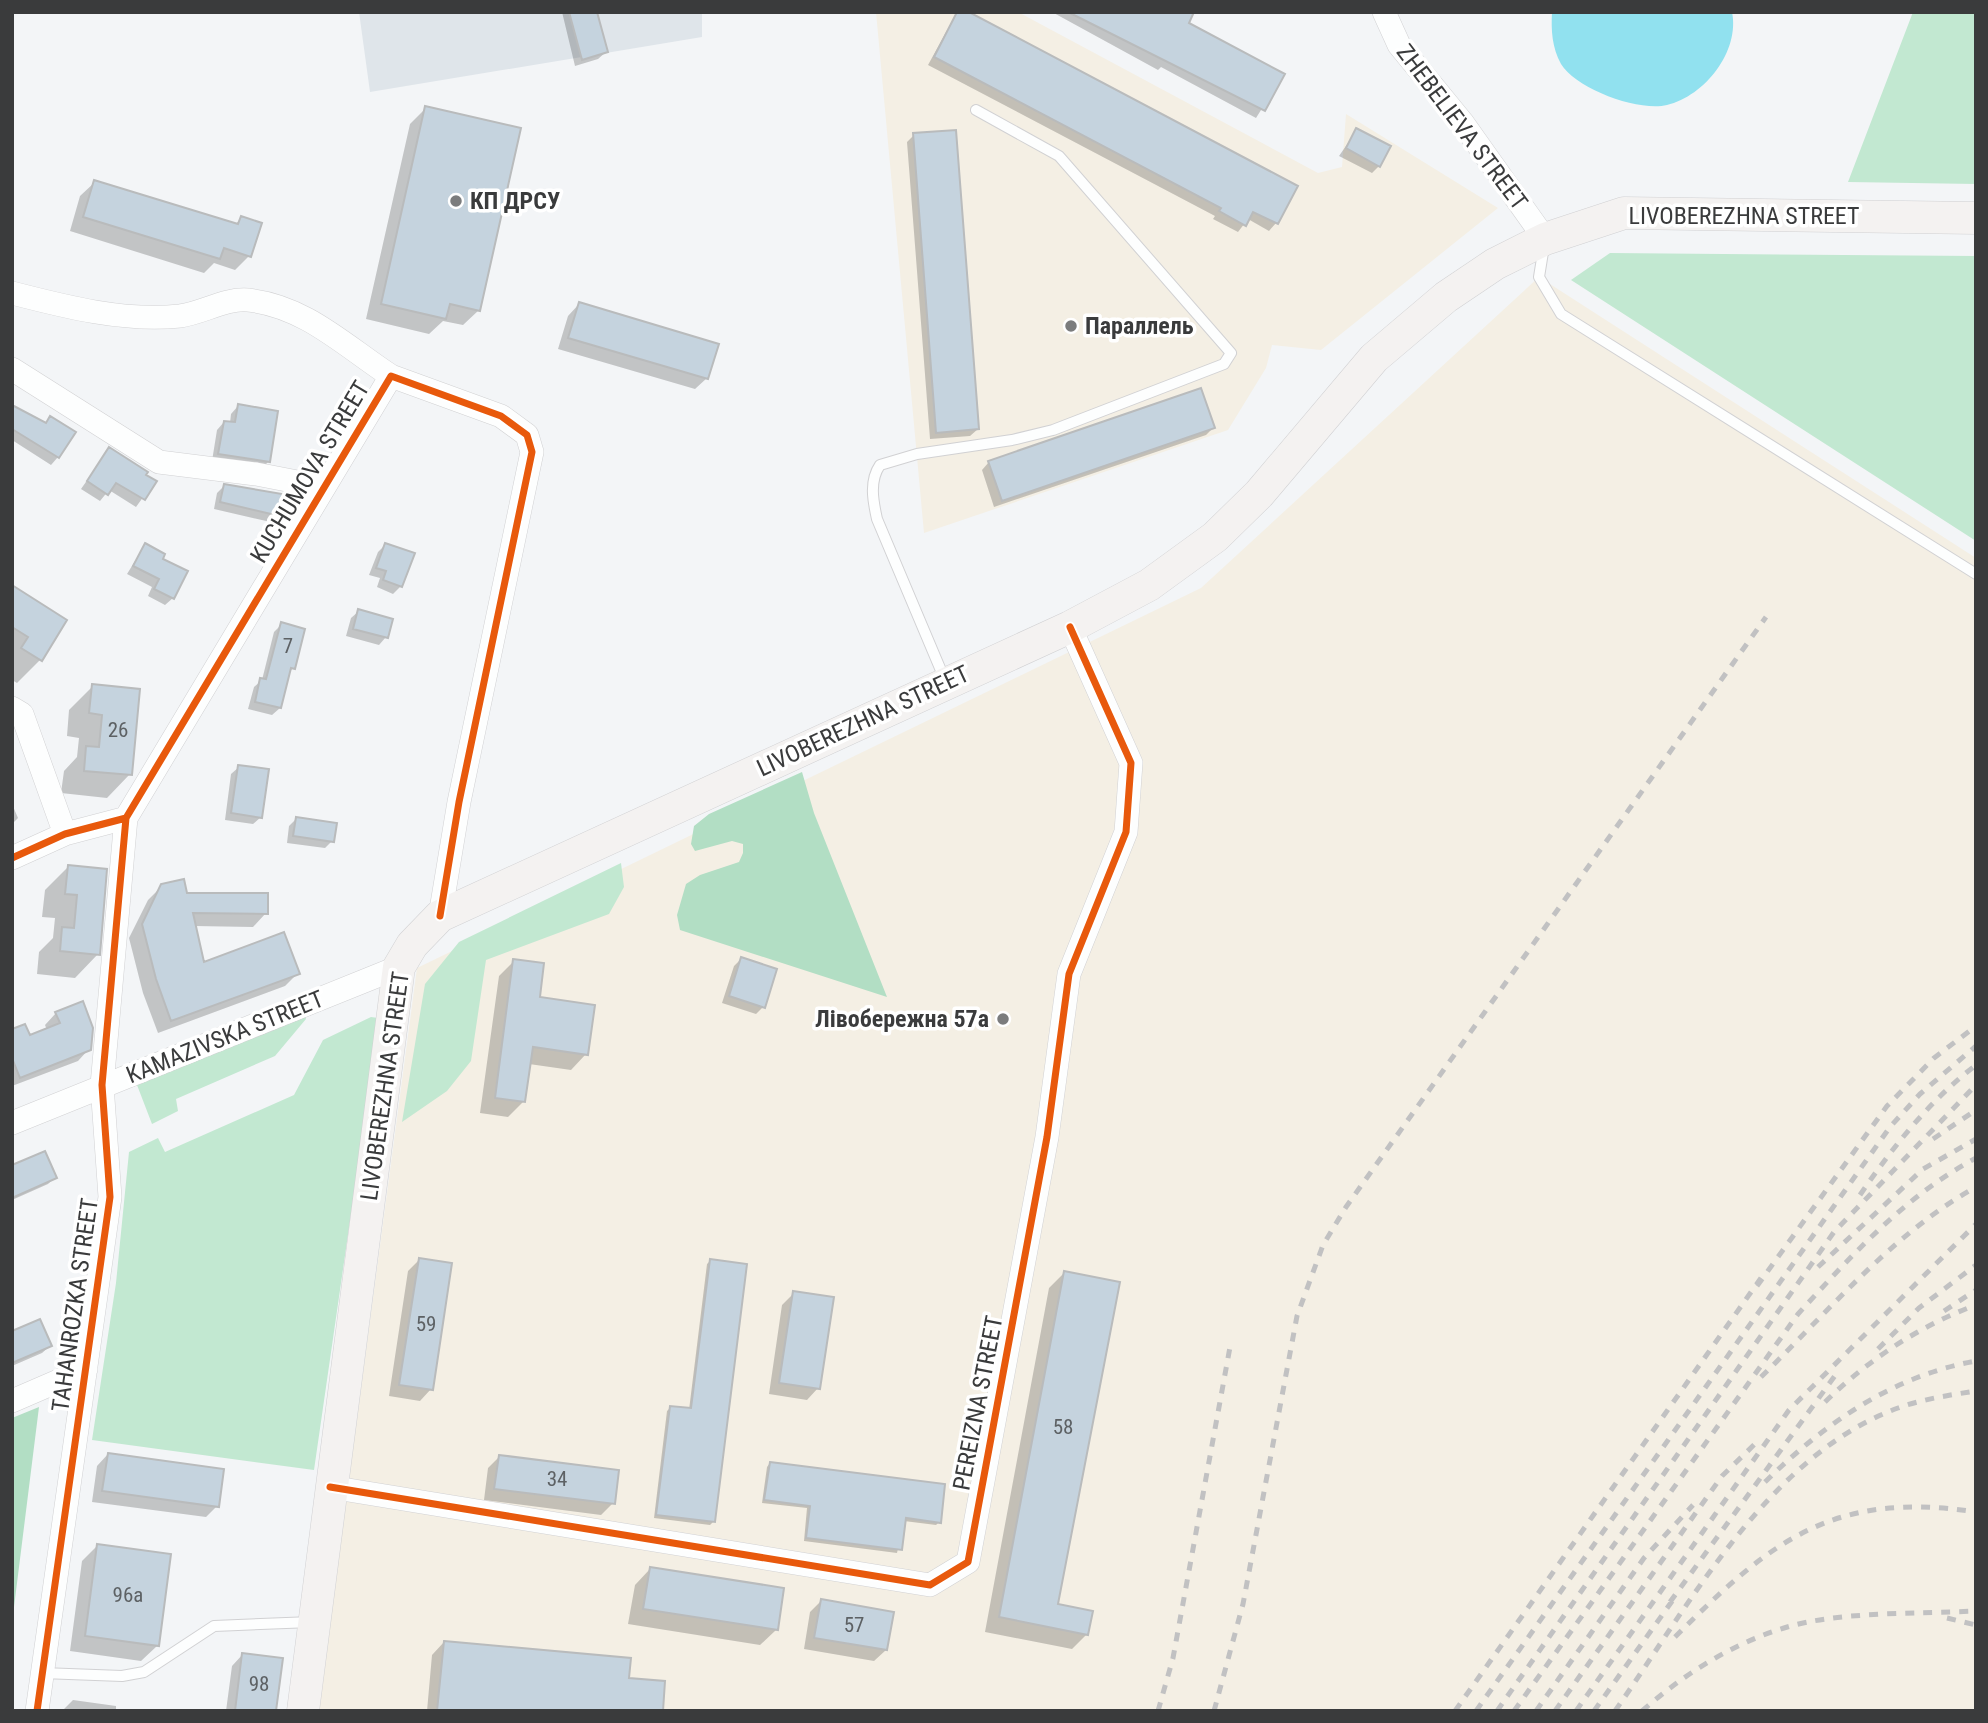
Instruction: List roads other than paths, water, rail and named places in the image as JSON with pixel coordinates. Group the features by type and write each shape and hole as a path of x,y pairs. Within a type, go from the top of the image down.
{"main road":[{"name":"LIVOBEREZHNA STREET","path":"303,1711 399,967 412,945 440,916 1070,627 1149,585 1215,537 1259,494 1374,358 1446,297 1496,264 1545,239 1625,213 1976,218"}],"street":[{"name":"ZHEBELIEVA STREET","path":"1384,12 1399,46 1462,121 1545,239"},
{"path":"12,293 53,304 121,315 181,316 246,300 297,314 339,336 391,376"},
{"name":"KUCHUMOVA STREET","path":"12,369 159,462 256,474 323,487"},
{"name":"KUCHUMOVA STREET","path":"126,818 391,376 501,416 527,435 532,452 459,802 440,916"},
{"name":"PEREIZNA STREET","path":"330,1488 930,1586 968,1562 1047,1137 1069,974 1126,832 1131,763 1070,627"},
{"path":"12,708 22,713 65,834"},
{"path":"12,858 65,834 126,818"},
{"name":"TAHANROZKA STREET","path":"37,1711 110,1197 102,1085 126,818"},
{"name":"KAMAZIVSKA STREET","path":"12,1123 399,967"},
{"name":"TAHANROZKA STREET","path":"12,1401 86,1369"}],"lane":[{"path":"946,682 877,519 873,492 874,473 880,465 917,454 1012,440 1054,430 1224,364 1231,353 1059,156 976,110"},
{"path":"1545,239 1539,277 1561,314 1976,573"},
{"path":"42,1673 122,1676 144,1672 214,1626 314,1622"}],"water":[{"path":"1552,12 1732,12 1733,27 1725,56 1706,82 1681,100 1667,105 1641,105 1594,90 1569,73 1561,64 1554,45"}],"railway":[{"path":"1214,1711 1243,1604 1297,1316 1323,1245 1346,1207 1766,617"},
{"path":"1757,1286 1887,1106 1934,1058 1976,1026"},
{"path":"1476,1711 1890,1127 1920,1094 1976,1046"},
{"path":"1860,1195 1913,1126 1943,1093 1976,1065"},
{"path":"1497,1711 1834,1232 1976,1085"},
{"path":"1933,1139 1976,1110"},
{"path":"1818,1267 1923,1169 1976,1139"},
{"path":"1514,1711 1798,1314 1881,1228 1926,1190 1976,1158"},
{"path":"1761,1377 1889,1250 1945,1206 1976,1187"},
{"path":"1576,1711 1789,1410 1976,1224"},
{"path":"1878,1349 1919,1308 1976,1265"},
{"path":"1455,1711 1761,1278"},
{"path":"1944,1311 1976,1290"},
{"path":"1825,1402 1859,1372 1895,1346 1934,1323 1976,1305"},
{"path":"1158,1711 1173,1658 1230,1347"},
{"path":"1765,1482 1811,1441 1861,1405 1916,1378 1976,1361"},
{"path":"1670,1602 1837,1373"},
{"path":"1615,1711 1736,1537 1772,1496 1810,1460 1852,1430 1898,1408 1976,1391"},
{"path":"1555,1711 1722,1476 1759,1440"},
{"path":"1536,1711 1644,1558 1693,1505"},
{"path":"1675,1637 1742,1574 1774,1550 1807,1531 1843,1517 1882,1509 1926,1507 1976,1512"},
{"path":"1594,1711 1675,1597"},
{"path":"1642,1711 1708,1662 1745,1643 1784,1628 1853,1616 1976,1611"},
{"path":"1947,1618 1976,1625"}],"place":[{"name":"КП ДРСУ","path":"456,201"},
{"name":"Параллель","path":"1071,326"},
{"name":"Лівобережна 57а","path":"1003,1019"}]}
